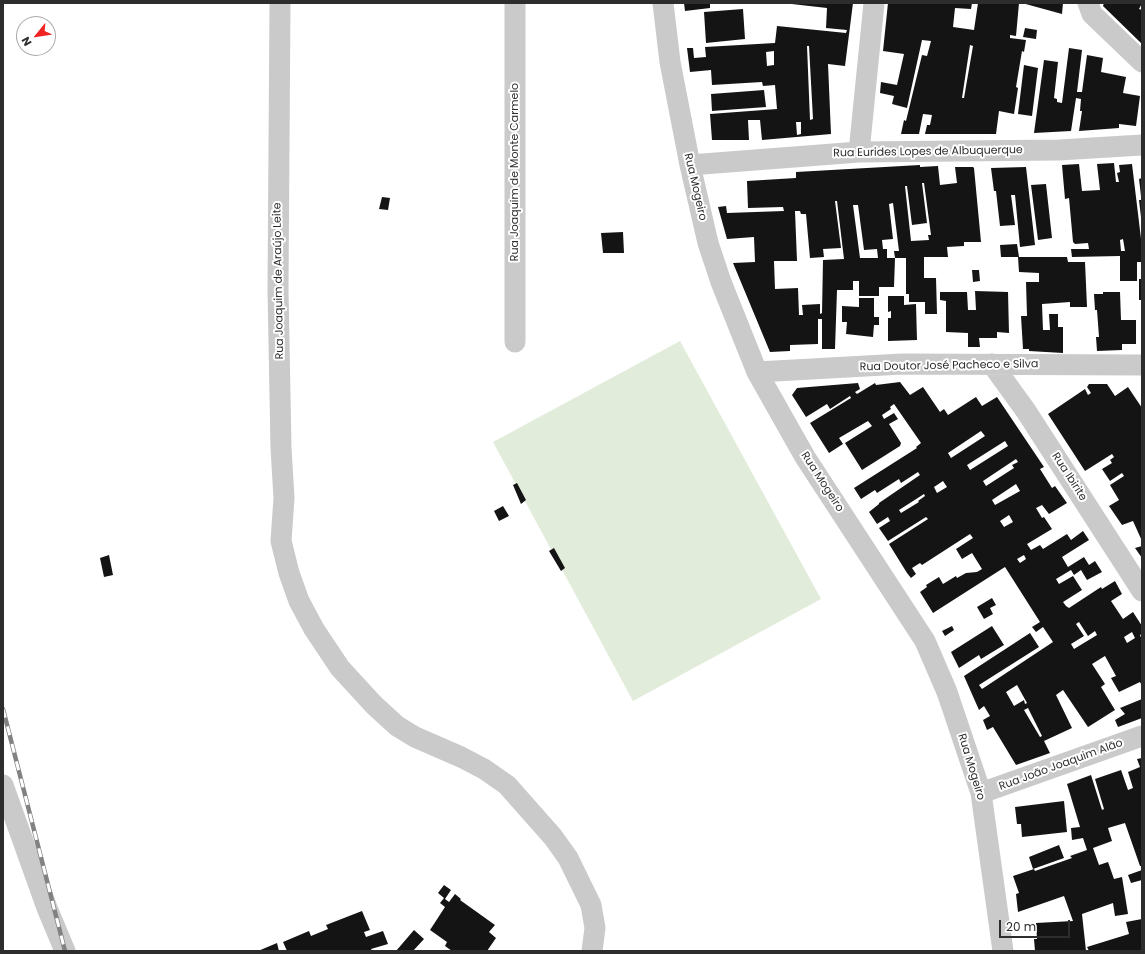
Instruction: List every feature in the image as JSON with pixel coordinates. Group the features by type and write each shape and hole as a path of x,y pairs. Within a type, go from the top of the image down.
{"street":[{"name":"Rua Joaquim de Araújo Leite","path":"280,3 278,290 280,448 284,498 281,541 299,601 314,629 340,668 374,705 397,726 415,737 461,757 484,769 507,785 553,837 568,858 591,905 595,928 592,951"},
{"name":"Rua Joaquim de Monte Carmelo","path":"515,3 515,342"},
{"name":"Rua Mogeiro","path":"663,3 670,62 690,165 708,243 718,273 757,372 805,457 925,642 947,692 981,793 1003,951"},
{"path":"859,152 874,3"},
{"path":"1088,3 1092,14 1142,62"},
{"name":"Rua Eurides Lopes de Albuquerque","path":"690,165 859,152 1059,150 1142,145"},
{"name":"Rua Doutor José Pacheco e Silva","path":"757,372 902,364 1142,365"},
{"name":"Rua Ibirite","path":"992,364 1026,411 1142,591"},
{"name":"Rua João Joaquim Alão","path":"981,793 1142,736"},
{"path":"3,785 47,908 65,951"}],"green space":[{"path":"680,341 821,599 633,701 493,442"}],"building":[{"path":"684,3 710,3 710,8 685,11"},
{"path":"783,3 853,3 845,66 828,64 831,134 762,140 760,120 748,120 749,140 712,140 710,114 777,109 775,85 763,86 762,82 712,85 711,70 690,72 687,48 693,48 694,58 706,57 705,47 775,43 777,26 846,33 847,30 826,28 827,8","holes":["807,46 809,46 813,119 810,120","774,51 774,65 767,66 766,52","796,122 801,122 801,134 797,135"]},
{"path":"888,3 972,3 971,9 955,8 953,27 974,30 978,3 1019,3 1016,36 1010,35 1010,38 1026,40 1024,52 1022,51 1016,87 1018,88 1014,114 999,111 996,134 925,134 927,125 930,125 932,115 923,114 919,134 901,134 904,120 906,121 922,55 927,56 931,41 922,40 907,108 892,104 894,96 880,93 881,82 897,85 904,54 883,51","holes":["970,45 973,46 964,98 962,98"]},
{"path":"1022,3 1063,3 1062,14"},
{"path":"1104,3 1142,3 1139,9 1142,10 1142,44 1103,6"},
{"path":"743,9 745,39 706,43 704,12"},
{"path":"1025,28 1037,30 1036,39 1023,37"},
{"path":"1069,48 1082,50 1077,92 1082,92 1087,55 1103,58 1101,72 1126,77 1123,93 1140,96 1136,126 1119,124 1119,128 1079,131 1082,111 1080,111 1081,99 1076,98 1071,131 1034,133 1044,60 1058,62 1054,98 1057,99 1057,102 1062,103"},
{"path":"1024,65 1038,68 1032,116 1018,114"},
{"path":"764,90 766,107 712,111 711,94"},
{"path":"1114,163 1116,182 1119,182 1117,173 1120,172 1119,165 1132,164 1142,247 1141,262 1137,262 1137,281 1120,281 1120,256 1072,257 1071,249 1089,249 1088,243 1075,244 1073,242 1069,198 1065,199 1062,165 1079,164 1082,191 1100,190 1097,164","holes":["1123,239 1125,251 1121,251 1120,240"]},
{"path":"920,165 920,167 938,166 940,185 957,183 955,167 973,167 981,242 964,242 964,246 947,247 948,257 924,257 924,278 936,278 937,314 925,314 925,302 909,302 909,294 906,294 906,258 895,258 894,287 879,287 879,296 859,296 859,281 853,281 853,290 837,290 835,349 822,349 822,319 818,319 818,344 790,345 790,351 770,352 733,263 755,262 754,237 727,239 718,207 726,206 727,213 784,211 783,207 748,208 747,181 796,178 796,172","holes":["922,183 924,183 931,235 928,235 929,240 911,241 905,186 907,186 912,225 927,223","835,201 837,201 844,259 823,260 822,313 820,314 820,304 802,305 803,315 799,315 798,288 775,289 774,261 797,261 795,211 800,211 801,214 806,214 810,258 824,257 823,249 841,248","893,203 899,251 894,251 895,258 887,258 887,249 883,249 882,240 893,239 889,204","853,205 858,205 864,250 877,249 878,258 860,258"]},
{"path":"1026,167 1035,245 1020,247 1015,195 1011,195 1015,225 1000,226 996,191 994,191 991,168"},
{"path":"1142,178 1142,196 1141,196 1139,179"},
{"path":"1046,184 1052,238 1038,240 1031,185"},
{"path":"382,197 390,198 388,210 379,209"},
{"path":"1139,200 1142,200 1142,217 1141,217"},
{"path":"623,232 624,253 603,253 601,233"},
{"path":"1017,244 1019,257 1067,257 1068,262 1085,262 1087,307 1070,307 1070,302 1042,304 1043,330 1050,330 1049,314 1058,314 1058,327 1063,327 1063,353 1029,351 1029,349 1023,349 1021,316 1027,316 1026,282 1039,282 1039,273 1019,272 1018,257 1001,257 1000,245"},
{"path":"972,270 979,270 980,281 973,282"},
{"path":"1139,279 1142,279 1142,300 1139,300"},
{"path":"975,291 1008,292 1009,333 997,332 997,338 979,338 980,347 968,347 968,333 946,332 946,301 940,300 940,292 967,292 968,310 976,310"},
{"path":"1103,292 1120,292 1121,320 1136,320 1136,344 1122,344 1122,350 1097,351 1096,337 1099,337 1094,294 1103,294"},
{"path":"888,296 904,296 904,305 916,304 917,340 888,341 888,318 891,318 891,311 888,312"},
{"path":"859,298 874,298 874,317 879,317 879,325 874,325 873,337 846,334 847,322 842,322 842,306 859,307"},
{"path":"900,382 910,395 923,387 940,412 944,409 948,415 976,397 982,406 997,397 1044,467 1040,469 1052,488 1055,486 1067,503 1049,514 1042,505 1036,508 1042,518 1044,517 1052,529 1027,544 1031,550 1040,545 1043,549 1067,534 1071,540 1083,531 1089,540 1062,557 1068,567 1084,557 1089,565 1095,561 1102,572 1087,580 1081,570 1074,575 1071,570 1056,579 1059,584 1073,576 1082,590 1063,602 1069,608 1101,587 1102,589 1115,581 1122,594 1111,601 1123,619 1133,612 1142,626 1142,634 1140,635 1142,640 1142,686 1140,682 1119,692 1111,678 1116,676 1105,656 1092,664 1105,684 1101,687 1115,710 1088,727 1063,690 1056,695 1072,728 1044,741 1050,753 1016,765 993,727 987,730 983,720 990,716 984,706 979,710 964,676 1030,633 1039,647 979,685 982,689 1053,642 1043,627 1036,632 1032,627 1040,622 1005,567 933,613 920,592 927,587 926,585 939,577 943,584 956,576 957,578 966,573 977,572 982,569 972,553 962,559 956,549 973,538 970,534 922,565 920,563 912,568 916,574 911,578 889,544 928,519 926,517 888,541 879,528 890,521 888,517 877,524 869,512 879,503 920,475 918,472 901,483 899,479 877,493 875,490 861,499 854,488 917,448 916,447 921,443 894,404 890,407 891,409 882,415 884,419 894,413 898,419 889,424 901,443 900,446 862,470 845,443 872,426 868,421 839,438 843,444 829,453 810,423 851,398 850,396 830,409 827,404 806,417 792,395 797,388 858,383 860,389 855,392 857,394 875,383 876,385","holes":["981,431 985,436 951,458 948,453","1005,441 1008,446 970,470 967,465","1016,459 1018,462 1012,465 1014,468 986,486 983,481","943,481 947,487 937,493 934,487","1016,484 1020,491 995,505 992,500","924,494 925,496 918,501 919,502 901,513 899,510","1009,515 1013,522 1004,527 1000,521","1024,555 1026,559 1020,563 1017,559","1079,622 1088,636 1095,631 1097,635 1074,649 1071,644 1084,636 1076,624","1132,632 1135,638 1127,643 1124,637","1017,685 1027,703 1025,704 1024,700 1014,706 1006,692","1028,708 1042,736 1040,737 1024,710"]},
{"path":"1089,384 1107,384 1115,396 1128,387 1142,408 1142,541 1133,521 1122,525 1109,506 1119,500 1110,485 1124,476 1122,473 1110,481 1102,469 1112,463 1110,460 1114,457 1112,454 1085,471 1048,414 1085,389 1088,395 1091,393 1087,387"},
{"path":"517,483 526,500 521,504 513,485"},
{"path":"503,506 509,516 499,521 494,511"},
{"path":"1142,546 1142,558 1135,548"},
{"path":"554,548 565,568 561,571 549,551"},
{"path":"109,555 113,575 104,577 100,558"},
{"path":"992,598 996,605 990,608 993,614 984,619 977,607"},
{"path":"952,626 954,630 945,636 942,631"},
{"path":"992,626 1004,645 981,659 979,655 959,668 951,652"},
{"path":"1142,699 1142,718 1118,727 1115,720 1125,714 1120,708"},
{"path":"1142,758 1142,866 1140,866 1125,823 1108,828 1112,841 1093,848 1099,865 1108,862 1114,879 1122,877 1128,914 1115,916 1113,903 1082,914 1086,951 1035,951 1034,939 1037,939 1036,923 1073,921 1064,896 1018,912 1016,894 1019,893 1013,876 1034,869 1035,871 1072,858 1070,856 1087,850 1083,838 1072,840 1071,828 1080,827 1067,784 1091,775 1102,810 1104,809 1095,779 1121,770 1128,790 1133,788 1128,772 1140,767 1137,759"},
{"path":"1064,801 1067,832 1022,837 1021,824 1017,824 1015,807"},
{"path":"1059,845 1064,858 1033,869 1029,857"},
{"path":"1142,870 1142,880 1131,883 1128,875"},
{"path":"444,885 451,890 445,899 449,902 455,894 461,899 460,900 495,925 489,932 496,938 487,951 452,951 445,946 447,942 430,930 445,907 440,903 444,898 438,893"},
{"path":"362,911 370,930 364,932 366,937 383,931 388,944 371,949 372,951 287,951 283,942 309,931 311,936 328,929 326,925"},
{"path":"1142,919 1142,951 1089,951 1087,947 1129,934 1126,922"},
{"path":"414,930 424,939 413,951 396,951"},
{"path":"277,943 279,951 258,951"}],"railway":[{"path":"3,709 65,951"}]}
